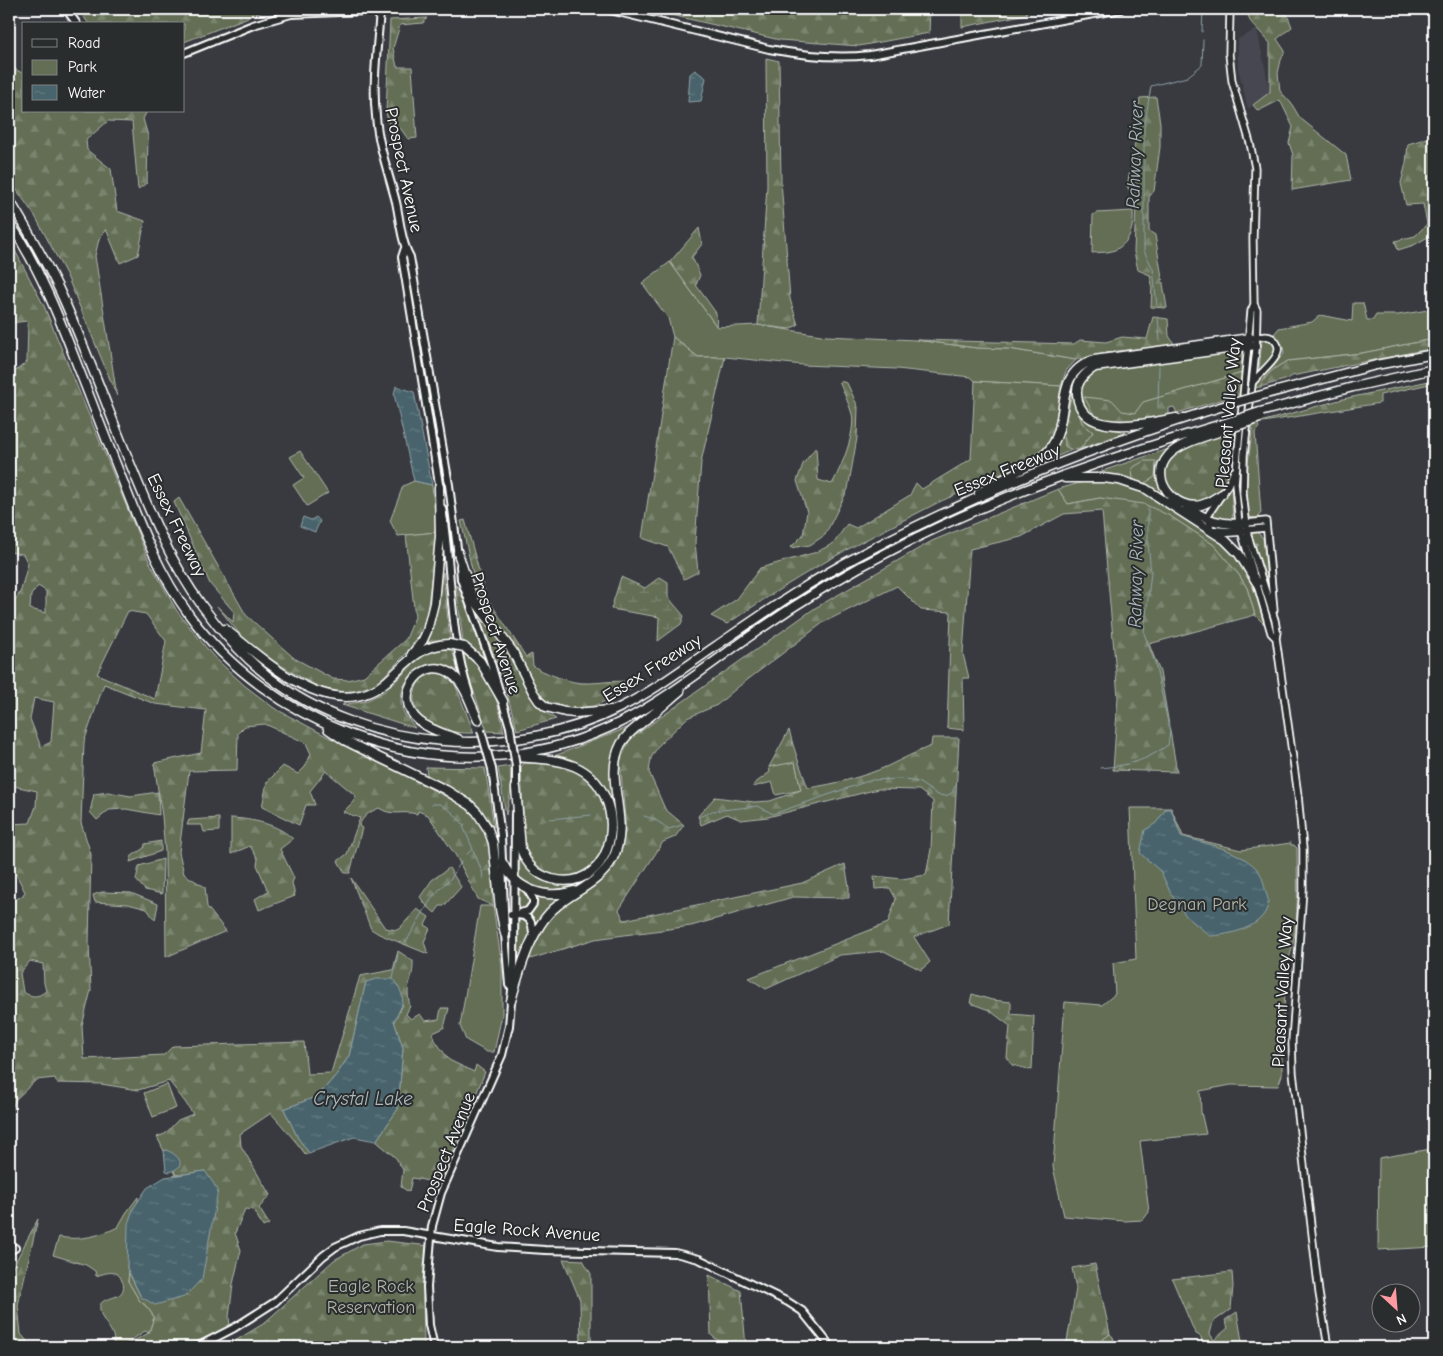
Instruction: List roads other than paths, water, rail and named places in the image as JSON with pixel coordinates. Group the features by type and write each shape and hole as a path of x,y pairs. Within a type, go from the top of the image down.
{"highway":[{"name":"Essex Freeway","path":"9,199 62,295 146,502 173,560 201,605 246,656 272,679 328,712 348,721 387,732 425,739 466,742 506,741 564,731 587,723 617,710 654,689 778,604 854,558 945,512 1034,474 1203,412 1368,367 1434,354"},
{"name":"Essex Freeway","path":"9,222 53,302 134,509 162,571 189,615 220,652 275,696 301,711 339,730 374,744 443,756 500,756 551,747 587,736 622,721 662,698 769,623 823,588 895,548 971,512 1058,478 1232,424 1289,404 1392,377 1434,369"},
{"path":"1203,412 1140,425 1124,426 1109,424 1096,421 1086,414 1079,404 1077,389 1081,378 1095,367 1253,342"},
{"path":"945,512 1028,466 1048,452 1060,428 1069,379 1078,367 1086,362 1253,342"},
{"path":"1232,424 1177,449 1165,460 1161,476 1168,494 1184,505 1208,519 1243,527"},
{"path":"1058,478 1103,478 1119,480 1146,489 1225,540 1239,554 1257,583"},
{"path":"397,672 423,640 430,621 440,536 439,486"},
{"path":"1184,505 1200,505 1222,494"},
{"path":"1211,530 1228,532 1243,527"},
{"path":"458,553 475,601 513,652 539,701 546,707 565,712 617,710"},
{"path":"215,621 274,668 309,689 343,698 360,695 378,688 426,648 438,644 464,647 480,661 503,701"},
{"path":"511,1001 518,972 533,939 549,913 587,885 606,868 617,849 620,823 615,768 621,744 633,730 711,663"},
{"path":"466,742 430,728 415,717 408,703 409,687 414,679 424,672 435,669 446,670 456,677 460,683 478,720"},
{"path":"301,711 344,740 446,790 470,805 477,812 488,828 494,843 500,909 505,934"},
{"path":"500,756 547,758 564,762 584,771 596,782 604,794 612,818 610,840 602,860 596,867 582,877 561,880 546,877 533,868 521,849 516,788"},
{"path":"502,862 508,874 527,889 549,895 560,895 587,885"}],"main road":[{"path":"66,9 76,22"},
{"name":"Prospect Avenue","path":"380,9 375,93 376,117 405,248 412,263 432,395 449,485 461,579 503,701 510,727 516,767 514,966 509,1026 502,1056 441,1193 430,1236 427,1294 429,1325 434,1347"},
{"path":"185,53 253,25 291,14 412,9"},
{"path":"606,9 769,49 848,57 870,56 1121,9"},
{"name":"Pleasant Valley Way","path":"1230,9 1229,54 1232,81 1250,143 1255,168 1254,304 1251,311 1253,342 1252,383 1242,476 1243,527 1275,620 1298,793 1303,849 1303,890 1292,1042 1293,1080 1319,1293 1328,1347"},
{"name":"Prospect Avenue","path":"405,248 402,257 445,524 458,655 492,770 498,811 511,1001"},
{"path":"1252,383 1275,359 1279,351 1277,344 1272,338 1263,336 1253,342"},
{"name":"Pleasant Valley Way","path":"1253,342 1236,466 1236,498 1257,583 1272,633 1276,638"},
{"path":"1211,530 1208,519 1210,511 1222,494 1236,466"},
{"path":"1243,527 1266,524 1275,620"},
{"path":"505,916 524,912 531,907 533,899 527,889"},
{"path":"514,915 529,918 533,925 533,939"},
{"name":"Eagle Rock Avenue","path":"198,1347 234,1328 275,1302 323,1256 347,1240 369,1233 386,1231 403,1231 498,1247 545,1250 664,1252 699,1259 802,1310 831,1347"}],"water":[{"path":"695,70 706,78 701,101 688,102 690,74"},
{"path":"396,386 414,392 432,485 414,481 394,394"},
{"path":"303,517 311,520 316,517 320,521 315,532 300,526"},
{"path":"1166,809 1171,809 1181,836 1231,852 1248,861 1258,870 1268,899 1265,912 1260,919 1245,929 1210,936 1186,916 1171,894 1161,872 1140,853 1145,830 1156,823"},
{"name":"Crystal Lake","path":"376,979 393,979 402,996 402,1004 394,1021 403,1048 398,1109 376,1141 354,1137 309,1153 298,1138 284,1109 318,1096 337,1074 349,1056 366,982"},
{"path":"166,1150 175,1155 180,1161 179,1167 170,1172 166,1171 164,1151"},
{"path":"205,1171 218,1190 202,1279 184,1297 155,1305 141,1297 127,1268 128,1224 133,1209 147,1188 165,1177"}],"waterway":[{"name":"Rahway River","path":"1202,32 1203,9"},
{"name":"Rahway River","path":"1157,306 1153,269 1144,251 1144,128 1151,86 1187,77 1202,65 1203,40"},
{"name":"Rahway River","path":"1158,317 1160,342"},
{"name":"Rahway River","path":"1158,407 1159,366"},
{"name":"Rahway River","path":"1100,768 1136,762 1168,745 1170,732 1155,663 1144,633 1151,572 1148,543 1148,508"},
{"name":"Rahway River","path":"699,817 713,811 758,806 773,814 871,780 901,779 918,782 938,795 946,796 952,793 955,786"},
{"path":"432,804 440,804 452,812 464,825"},
{"name":"Rahway River","path":"550,819 591,815"},
{"name":"Rahway River","path":"644,816 654,819 669,829 682,825"},
{"name":"Rahway River","path":"465,824 463,826 473,849 467,854"},
{"path":"473,850 482,871 483,879"},
{"name":"Rahway River","path":"406,942 433,896 452,877 461,862"},
{"name":"Rahway River","path":"393,979 398,954"}],"park label":[{"name":"Degnan Park","path":"1197,904"},
{"name":"Eagle Rock Reservation","path":"371,1296"}]}
